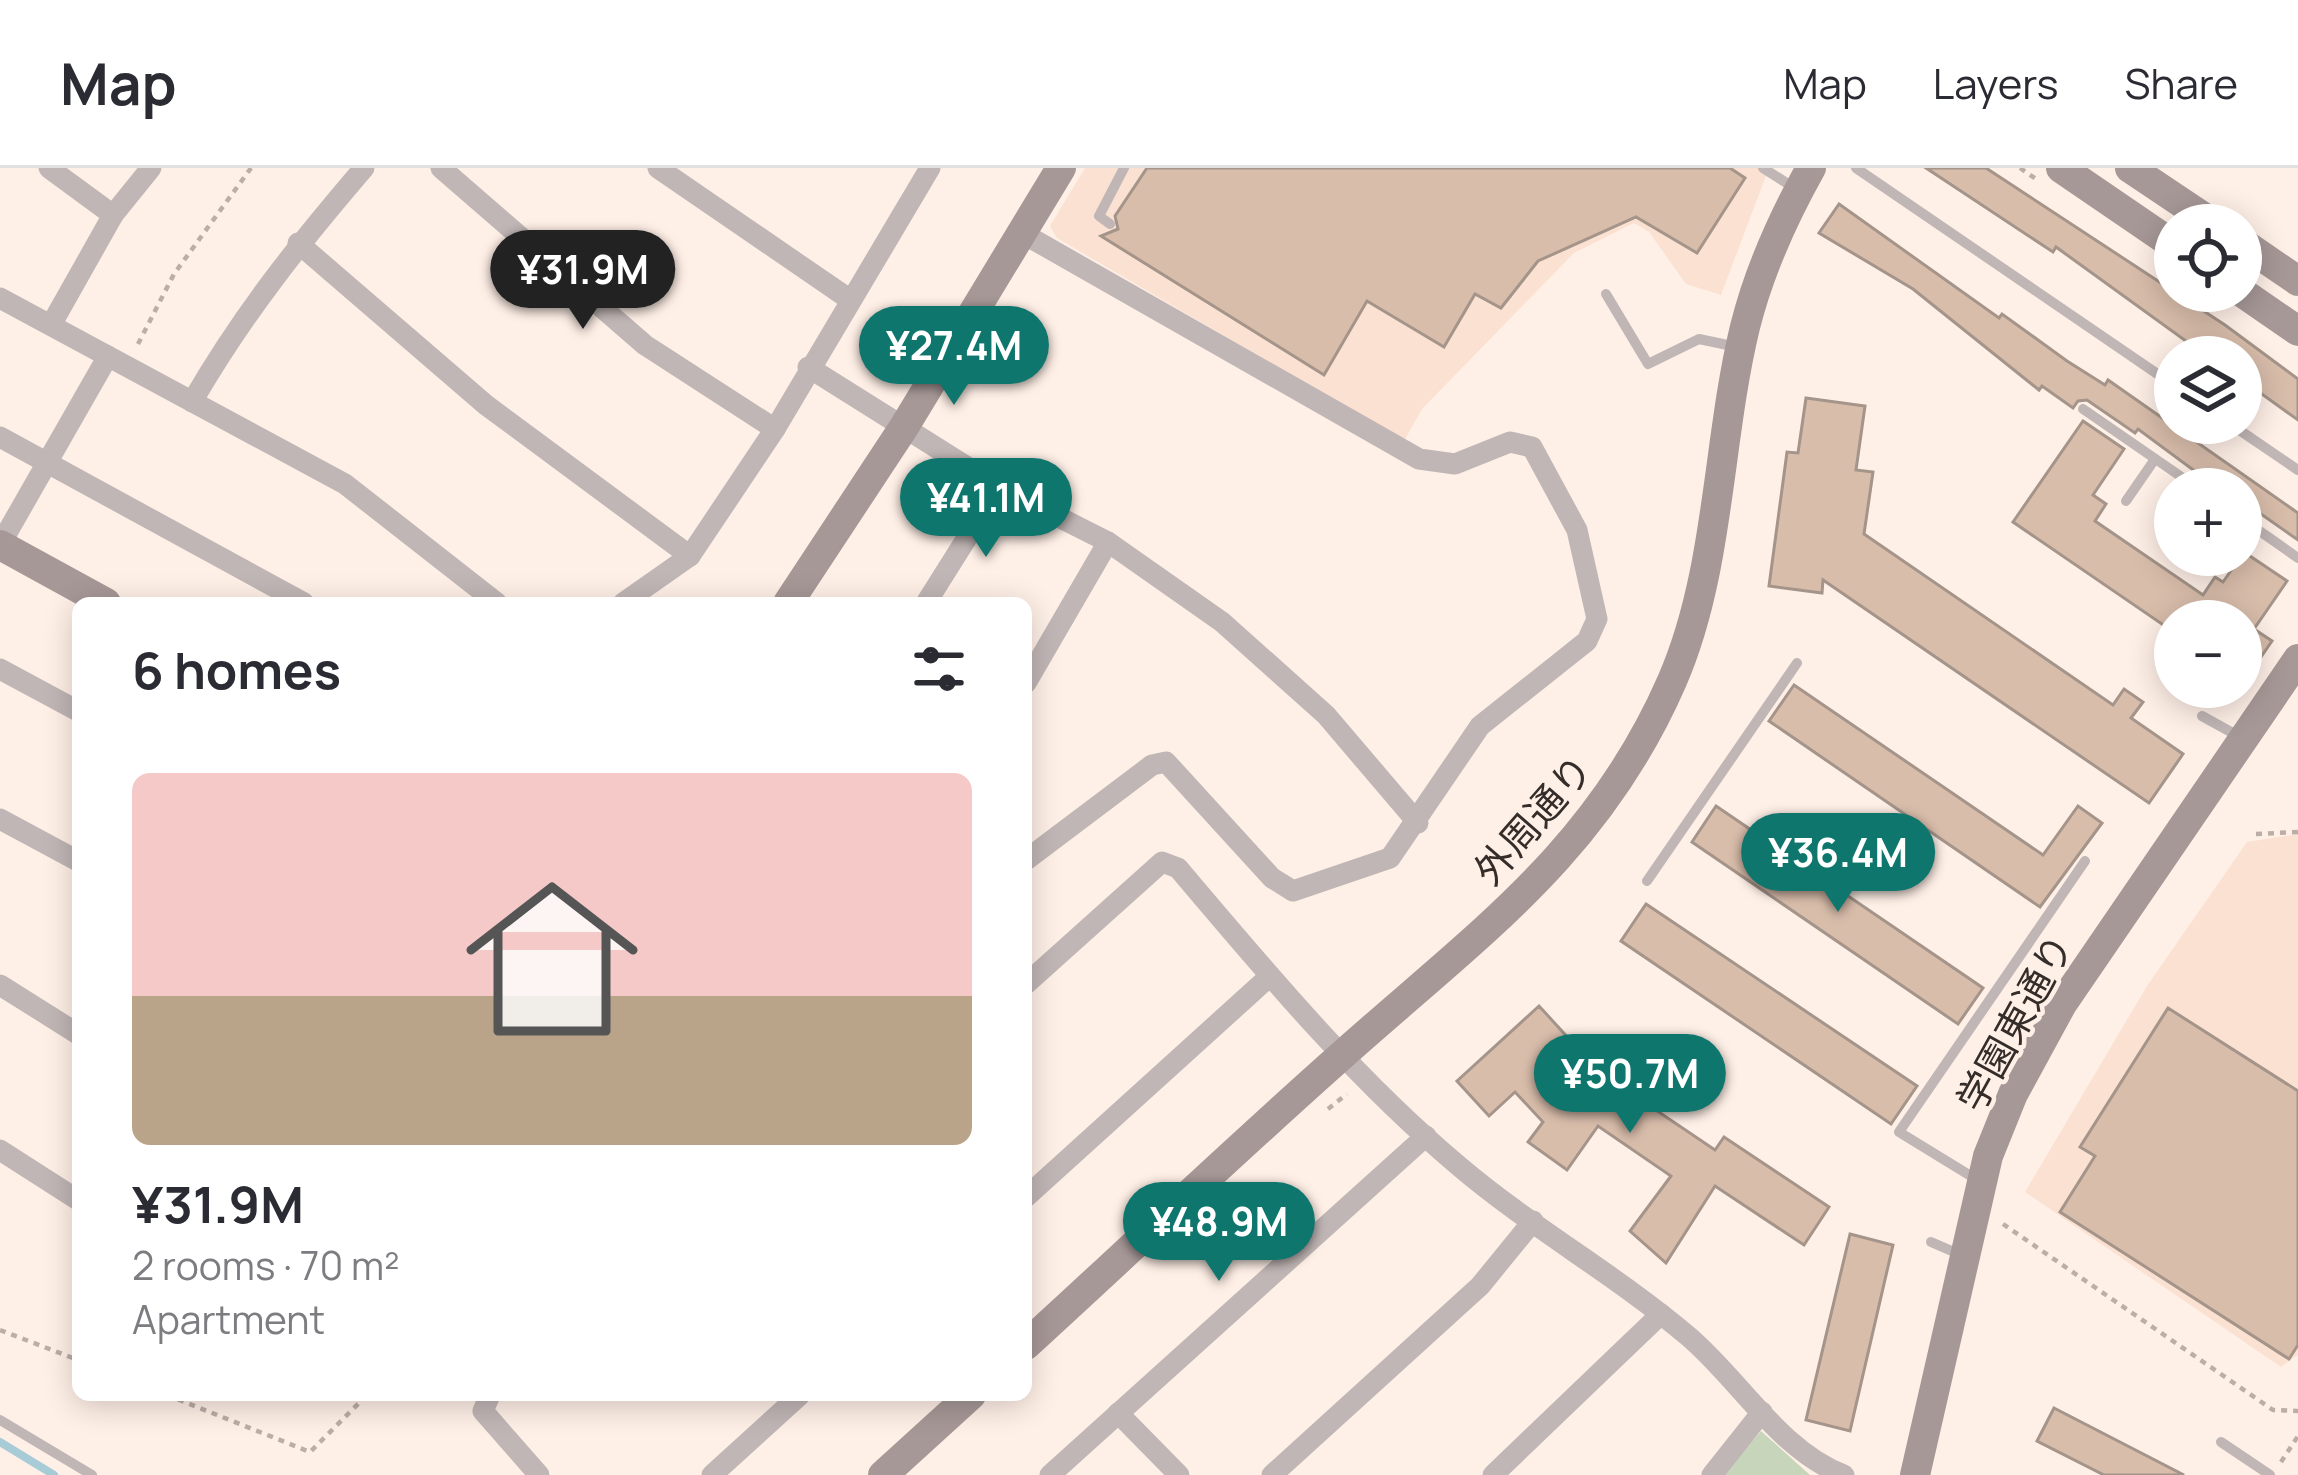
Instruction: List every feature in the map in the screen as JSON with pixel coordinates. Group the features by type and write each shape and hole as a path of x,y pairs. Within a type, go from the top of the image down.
{"street":[{"path":"49,168 112,215"},
{"path":"50,325 112,215 151,168"},
{"path":"192,402 233,330 298,243 364,168"},
{"path":"441,168 645,345 775,429"},
{"path":"658,168 849,299"},
{"path":"792,597 904,427 1061,168"},
{"path":"2061,168 2154,232"},
{"path":"2130,168 2184,204"},
{"path":"632,597 691,556 775,429 921,172"},
{"name":"外周通り","path":"1032,1339 1340,1056 1524,897 1575,842 1640,748 1674,677 1690,621 1758,280 1804,179"},
{"path":"1022,233 1419,459 1455,464 1510,442 1532,446 1576,530 1597,619 1587,640 1480,726 1418,824 1390,858 1293,891 1272,878 1166,763 1152,765 1032,855"},
{"path":"298,243 486,405 691,556"},
{"path":"2262,256 2298,280"},
{"path":"0,298 345,484 489,597"},
{"path":"2262,306 2298,331"},
{"path":"95,597 0,545 117,361"},
{"path":"808,367 998,487 1108,542 1222,622 1327,715 1418,824"},
{"path":"0,437 293,597"},
{"path":"930,597 998,487"},
{"path":"1032,672 1108,542"},
{"name":"学園東通り","path":"1915,1475 1972,1219 2013,1094 2062,1004 2298,659"},
{"path":"0,669 72,708"},
{"path":"0,819 72,858"},
{"path":"1032,979 1162,862 1178,868 1340,1056 1426,1136 1661,1314 1717,1361 1815,1461 1844,1475"},
{"path":"1032,1192 1270,976"},
{"path":"0,985 72,1030"},
{"path":"1050,1475 1426,1136"},
{"path":"0,1150 72,1196"},
{"path":"1272,1475 1480,1286 1533,1221"},
{"path":"1493,1475 1661,1314"},
{"path":"487,1401 483,1411 539,1475"},
{"path":"712,1475 793,1401"},
{"path":"884,1475 964,1401"},
{"path":"1712,1475 1762,1412"},
{"path":"1118,1413 1179,1475"}],"lane":[{"path":"1110,224 1099,216 1124,168"},
{"path":"1763,168 1804,179"},
{"path":"1856,168 2154,372"},
{"path":"1606,294 1648,364 1699,339 1741,348"},
{"path":"2083,409 2169,468"},
{"path":"2260,444 2298,470"},
{"path":"2126,501 2156,459"},
{"path":"2262,533 2298,558"},
{"path":"1647,881 1797,663"},
{"path":"2202,716 2243,738"},
{"path":"1982,1183 1899,1132 2084,861"},
{"path":"1931,1242 1963,1256"},
{"path":"0,1420 92,1475"},
{"path":"2221,1442 2271,1475"}],"path":[{"path":"117,361 251,168"},
{"path":"2256,834 2298,832"},
{"path":"1321,1112 1349,1092"},
{"path":"1972,1219 2011,1226 2273,1410 2298,1411"},
{"path":"0,1330 72,1358"},
{"path":"182,1401 310,1452 361,1401"},
{"path":"2271,1475 2298,1436"}],"shaded area":[{"path":"1085,168 1769,168 1721,295 1686,284 1649,232 1634,223 1574,253 1422,409 1404,441 1057,238 1050,226"},
{"path":"2298,834 2298,1355 2281,1367 2025,1192 2147,986 2247,842"}],"green space":[{"path":"1761,1431 1810,1475 1722,1475"}],"building":[{"path":"1147,168 1730,168 1745,178 1697,253 1636,217 1538,261 1501,308 1475,294 1444,347 1367,301 1324,375 1101,236 1118,229 1115,216"},
{"path":"1926,168 1986,168 2154,278 2154,312 2205,312 2240,336 2179,336 2056,247 2053,252"},
{"path":"1839,204 1999,318 2002,314 2067,361 2105,385 2108,380 2154,412 2154,441 2087,400 2073,408 2042,386 2039,390 1913,289 1819,233"},
{"path":"2262,352 2298,379 2298,420 2262,394"},
{"path":"1806,398 1865,406 1856,470 1873,472 1864,534 2113,705 2124,689 2143,702 2131,718 2183,754 2149,803 1823,580 1822,593 1769,586 1787,452 1798,453"},
{"path":"2083,421 2124,449 2093,495 2106,504 2095,521 2154,561 2154,576 2175,576 2203,595 2215,577 2223,582 2227,576 2262,576 2262,564 2287,581 2262,617 2262,600 2154,600 2154,619 2013,522"},
{"path":"2158,444 2199,444 2234,468 2191,468"},
{"path":"2262,488 2298,513 2298,540 2262,515"},
{"path":"2262,634 2272,641 2262,656"},
{"path":"1794,685 2043,855 2078,806 2102,823 2040,907 1769,721"},
{"path":"1716,806 1983,988 1958,1024 1692,842"},
{"path":"1646,904 1917,1086 1891,1124 1621,941"},
{"path":"1539,1006 1571,1041 1564,1048 1715,1150 1724,1137 1829,1207 1804,1245 1715,1186 1666,1263 1630,1231 1671,1176 1598,1126 1567,1170 1528,1142 1543,1122 1515,1092 1489,1116 1457,1081"},
{"path":"2168,1008 2298,1091 2298,1345 2289,1359 2060,1212 2095,1156 2080,1147"},
{"path":"1850,1234 1893,1245 1850,1431 1806,1420"},
{"path":"2054,1408 2184,1475 2104,1475 2037,1441"}],"waterway":[{"path":"0,1442 54,1475"}]}
